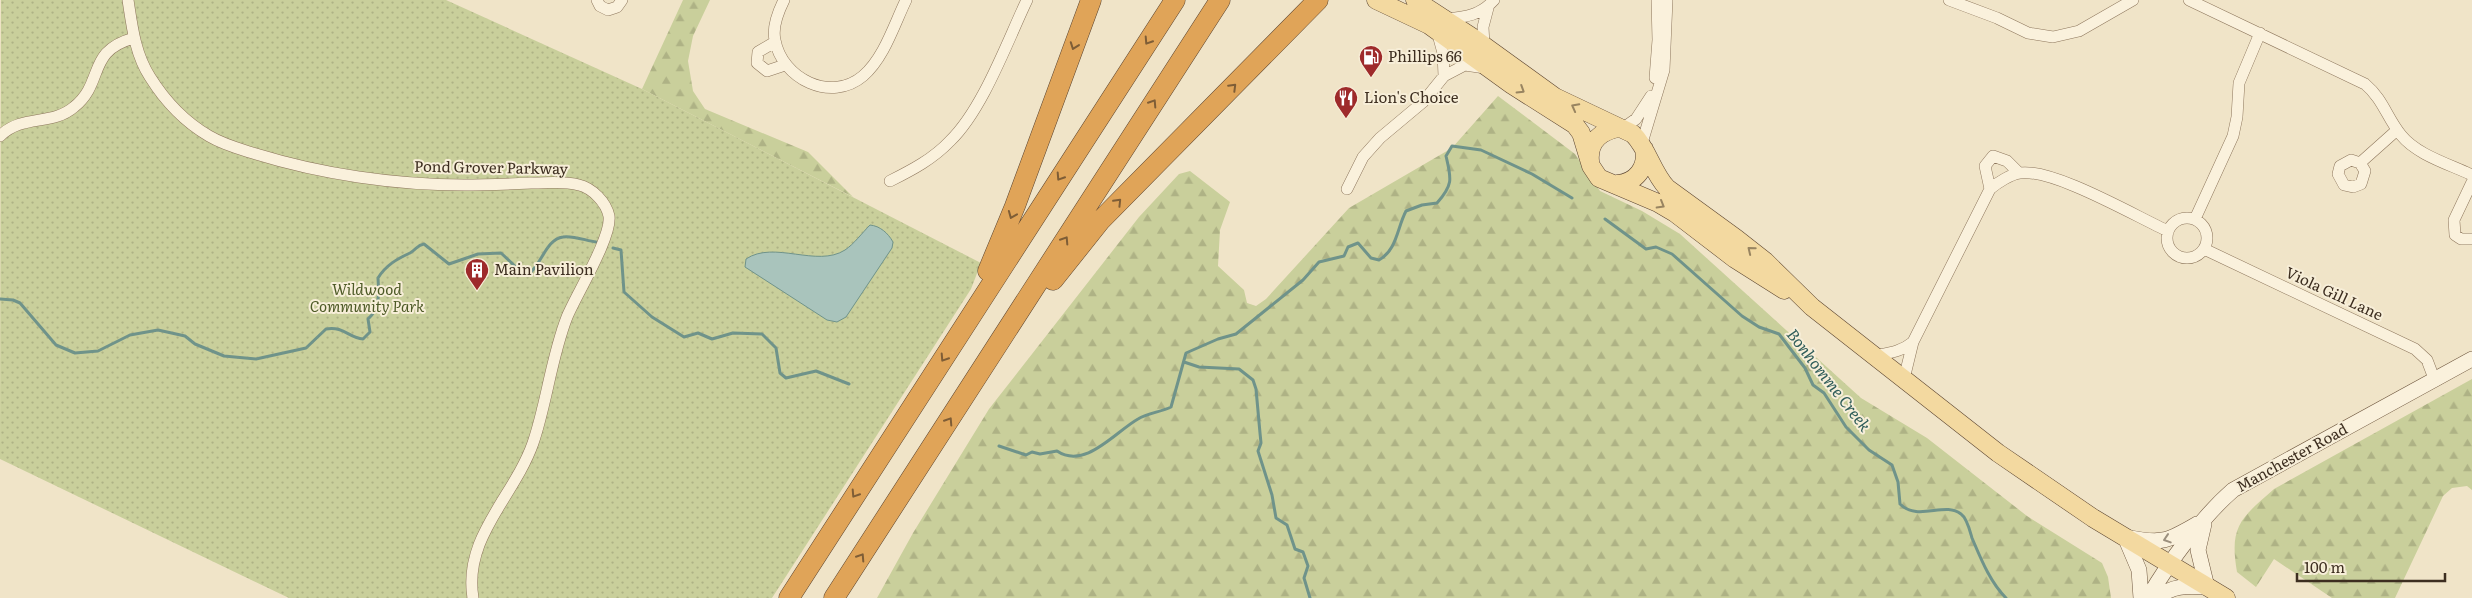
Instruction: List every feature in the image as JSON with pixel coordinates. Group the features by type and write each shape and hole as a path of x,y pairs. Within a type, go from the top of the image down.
{"highway":[{"path":"961,331 1015,206 1091,0"},
{"path":"789,598 1175,0"},
{"path":"834,598 1220,0"},
{"path":"1007,331 1026,313 1100,221 1318,0"}],"main road":[{"path":"1376,0 1440,25 1484,45 1555,97 1633,134 1643,146 1660,181 1667,188 1751,250 1812,307 1874,356 2033,479 2226,598"},
{"path":"1414,0 1490,69 1575,125 1581,133 1590,162 1600,178 1645,196 1675,213 1735,259 1812,307"},
{"path":"1590,162 1590,152 1595,140 1606,131 1620,129"},
{"path":"1617,184 1630,181 1640,171 1644,163 1643,146"}],"street":[{"name":"Pond Grover Parkway","path":"128,0 134,38 148,75 167,100 188,122 225,144 274,160 330,171 410,182 462,185 571,183 592,191 605,207 609,216 608,225 600,248 568,316 549,378 533,442 524,466 478,542 472,569 473,598"},
{"path":"597,0 600,6 608,10 617,7 622,0"},
{"path":"784,0 775,24 775,42 785,65 801,79 814,85 834,88 854,82 864,75 880,54 906,0"},
{"path":"890,181 927,161 952,140 961,129 982,96 1027,0"},
{"path":"1620,129 1636,119 1643,110 1654,86 1658,40 1657,0"},
{"path":"1643,146 1664,70 1667,0"},
{"path":"1949,0 2028,32 2053,37 2079,31 2119,4 2133,0"},
{"path":"2189,0 2365,84 2381,99 2397,130 2415,148 2472,175"},
{"path":"1444,76 1440,25 1471,17 1491,4"},
{"path":"1484,45 1483,27 1491,4"},
{"path":"2195,219 2233,136 2237,117 2239,83 2260,33"},
{"path":"0,136 13,126 23,122 50,118 73,108 88,91 98,65 108,50 116,44 134,38"},
{"path":"775,42 758,52 757,63 767,70 785,65"},
{"path":"1347,189 1363,157 1380,138 1423,102 1444,76 1464,65 1490,69"},
{"path":"2360,163 2397,130"},
{"path":"1990,189 1985,166 1993,156 2007,161 2019,173"},
{"path":"1904,379 1912,342 1990,189 2019,173 2043,174 2168,231"},
{"path":"2472,182 2453,225 2455,235 2460,239 2472,238"},
{"path":"2182,218 2195,219 2200,222 2206,232 2204,249 2188,258 2176,254 2168,244 2168,231 2176,221 2182,218"},
{"name":"Viola Gill Lane","path":"2204,249 2415,349 2427,360 2435,381"},
{"path":"1874,356 1891,354 1905,348 1912,342"},
{"name":"Manchester Road","path":"2148,598 2170,565 2218,503 2250,480 2435,381 2472,359"},
{"path":"2126,537 2155,542 2167,540 2205,520"},
{"path":"2156,598 2166,591 2181,586 2207,587 2198,550 2205,520"},
{"path":"2126,537 2140,570 2141,598"}],"green space":[{"name":"Wildwood Community Park","path":"1,0 446,0 642,89 981,263 971,289 772,598 289,598 0,459"},
{"path":"683,0 710,0 693,36 688,61 693,91 705,109 808,152 853,197 642,89"},
{"path":"1498,96 1575,154 1600,191 1642,211 1680,234 1861,398 1927,438 2027,516 2102,563 2108,577 2111,598 877,598 913,533 989,409 1139,217 1179,174 1190,171 1230,202 1220,230 1218,266 1244,290 1247,303 1256,306 1266,299 1349,208 1452,148"},
{"path":"2472,379 2472,490 2467,486 2452,488 2443,496 2395,598 2332,598 2274,559 2256,587 2237,572 2235,544 2236,533 2240,524 2253,508 2274,489"}],"water":[{"path":"870,225 880,228 886,233 893,242 892,248 846,317 837,322 827,320 745,267 746,259 757,254 769,252 809,256 834,255 848,248"}],"waterway":[{"name":"Bonhomme Creek","path":"999,446 1026,455 1032,452 1040,454 1057,451 1068,456 1078,456 1089,453 1099,447 1138,419 1171,407 1186,353 1218,339 1236,334 1303,280 1319,262 1344,256 1348,247 1358,243 1371,258 1379,260 1385,256 1393,245 1406,211 1422,205 1437,203 1446,191 1450,181 1446,156 1452,146 1481,150 1532,174 1572,198"},
{"name":"Bonhomme Creek","path":"1605,219 1646,249 1656,247 1672,254 1742,316 1759,327 1779,334 1805,368 1813,385 1824,393 1846,427 1869,450 1892,465 1898,482 1900,504 1907,509 1915,511 1947,509 1963,516 1986,570 2006,598"},
{"name":"Bonhomme Creek","path":"0,299 13,300 20,303 56,345 75,353 98,351 130,335 158,330 185,336 195,344 224,356 256,359 306,348 326,329 337,329 363,339 370,332 368,319 377,306 378,278 392,263 418,246 424,244 449,264 478,254 501,253 518,269 531,272 549,246 557,239 571,237 596,242"},
{"name":"Bonhomme Creek","path":"613,248 621,250 624,292 652,317 684,337 698,333 712,339 733,333 762,334 776,348 780,373 786,378 816,371 849,384"},
{"path":"1184,362 1199,367 1239,369 1253,380 1256,389 1261,443 1258,451 1272,495 1276,518 1287,525 1295,549 1303,552 1308,566 1304,578 1310,598"}],"place":[{"name":"Phillips 66","path":"1371,78"},
{"name":"Lion's Choice","path":"1346,119"},
{"name":"Main Pavilion","path":"477,291"}]}
